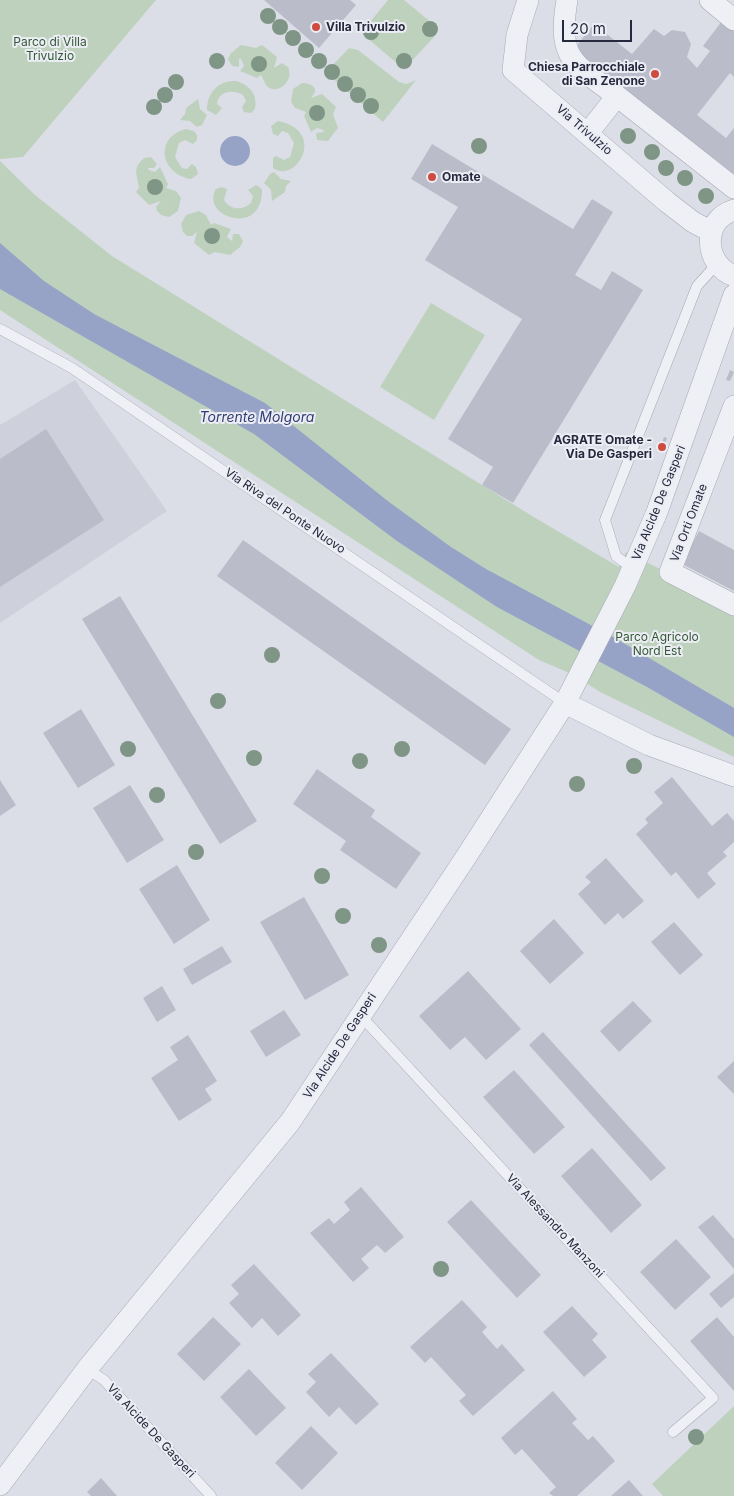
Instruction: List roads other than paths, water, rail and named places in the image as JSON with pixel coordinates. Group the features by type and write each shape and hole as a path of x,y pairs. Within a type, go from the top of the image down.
{"street":[{"name":"Via Trivulzio","path":"528,0 517,35 513,70 667,202 693,222 712,232"},
{"path":"567,0 564,19 564,44 569,56 734,188"},
{"path":"710,0 734,20"},
{"path":"588,133 617,96"},
{"path":"725,270 711,251 712,232 719,219 734,210"},
{"name":"Via Alcide De Gasperi","path":"0,1485 87,1369 286,1128 466,857 565,703 629,578 672,472 734,295"},
{"name":"Via Orti Omate","path":"734,406 670,572 734,605"},
{"path":"565,703 649,745 734,776"}],"lane":[{"path":"629,578 616,556 605,520 697,286 725,270"},
{"name":"Via Riva del Ponte Nuovo","path":"0,329 72,368 565,703"},
{"name":"Via Alessandro Manzoni","path":"360,1015 713,1398 673,1432"},
{"name":"Via Alcide De Gasperi","path":"87,1369 104,1380 211,1496"}],"water":[{"path":"235,136 241,137 249,145 249,157 241,165 235,166 229,165 221,157 220,151 221,145 229,137"},
{"name":"Torrente Molgora","path":"0,243 44,281 94,314 265,403 389,502 451,547 486,569 615,638 734,708 734,737 647,687 497,607 397,541 254,434 0,289"}],"place":[{"name":"Villa Trivulzio","path":"316,27"},
{"name":"Chiesa Parrocchiale di San Zenone","path":"655,74"},
{"name":"Omate","path":"432,177"},
{"name":"AGRATE Omate - Via De Gasperi","path":"662,447"}],"park label":[{"name":"Parco di Villa Trivulzio","path":"50,49"},
{"name":"Parco Agricolo Nord Est","path":"657,644"}]}
